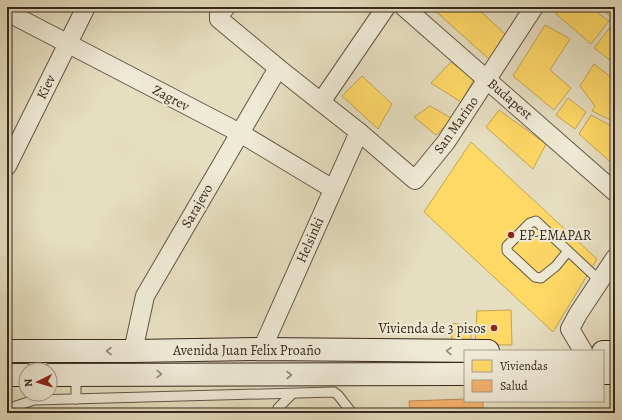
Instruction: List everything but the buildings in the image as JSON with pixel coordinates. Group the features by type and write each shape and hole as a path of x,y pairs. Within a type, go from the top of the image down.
{"street":[{"name":"Kiev","path":"7,166 86,7"},
{"path":"321,102 386,7"},
{"name":"Budapest","path":"404,7 615,192"},
{"name":"San Marino","path":"359,132 415,180 446,142 534,7"},
{"name":"Zagrev","path":"7,12 240,133 332,189"},
{"path":"222,12 219,19 359,132"},
{"name":"Sarajevo","path":"133,351 145,296 278,68"},
{"name":"Helsinki","path":"262,349 332,189 359,132"},
{"path":"582,350 570,329 599,280 615,258"},
{"name":"Avenida Juan Felix Proaño","path":"7,351 262,349 464,351"},
{"path":"604,352 615,352"},
{"name":"Avenida Juan Felix Proaño","path":"58,375 464,374"},
{"path":"7,375 18,375"}],"lane":[{"path":"568,251 556,266 541,278 535,277 507,251 507,246 530,223 536,221 599,280"},
{"path":"76,374 76,399"},
{"path":"7,409 34,400 334,392 352,413"},
{"path":"278,413 278,408 292,394"}],"place":[{"name":"EP-EMAPAR","path":"511,235"},
{"name":"Vivienda de 3 pisos","path":"494,328"}]}
